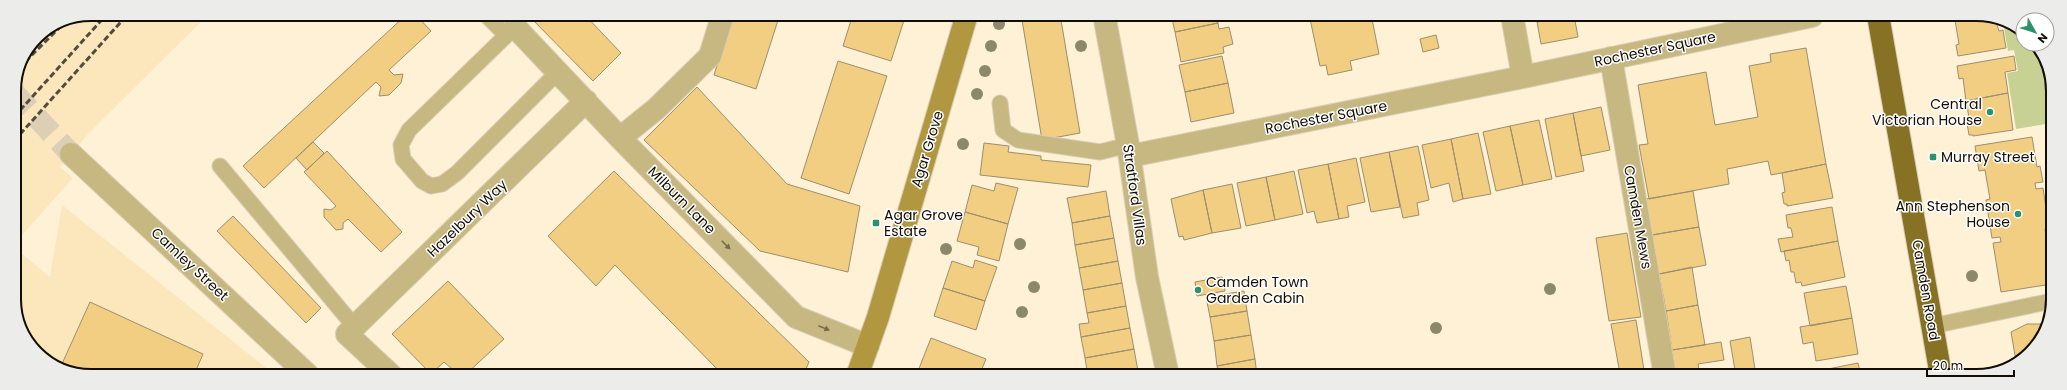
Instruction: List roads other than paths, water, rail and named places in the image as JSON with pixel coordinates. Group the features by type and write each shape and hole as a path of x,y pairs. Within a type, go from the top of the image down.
{"highway":[{"name":"Camden Road","path":"1879,21 1940,369"}],"street":[{"path":"620,138 656,109 710,56 721,21"},
{"name":"Agar Grove","path":"860,369 878,317 965,21"},
{"name":"Stratford Villas","path":"1105,21 1129,151 1147,277 1167,369"},
{"path":"1513,21 1523,77"},
{"name":"Rochester Square","path":"1129,151 1523,77 1788,21"},
{"name":"Milburn Lane","path":"511,31 558,72 620,138 796,316 868,346"},
{"name":"Camden Mews","path":"1611,58 1664,369"},
{"name":"Hazelbury Way","path":"351,330 586,101"},
{"name":"Camley Street","path":"71,154 302,369"},
{"path":"351,330 386,369"}],"lane":[{"path":"496,21 511,31 409,130 401,145 403,159 422,181 431,186 442,184 457,174 558,72"},
{"path":"1000,103 1003,130 1018,140 1100,152 1129,151"},
{"path":"220,166 351,330"},
{"path":"1932,326 2046,302"}],"tunnel":[{"path":"21,100 71,154"}],"railway":[{"path":"21,109 101,21"},
{"path":"21,133 122,21"},
{"path":"30,57 57,30"}],"place":[{"name":"Central Victorian House","path":"1990,112"},
{"name":"Murray Street","path":"1933,157"},
{"name":"Ann Stephenson House","path":"2018,214"},
{"name":"Agar Grove Estate","path":"876,223"},
{"name":"Camden Town Garden Cabin","path":"1198,290"}]}
